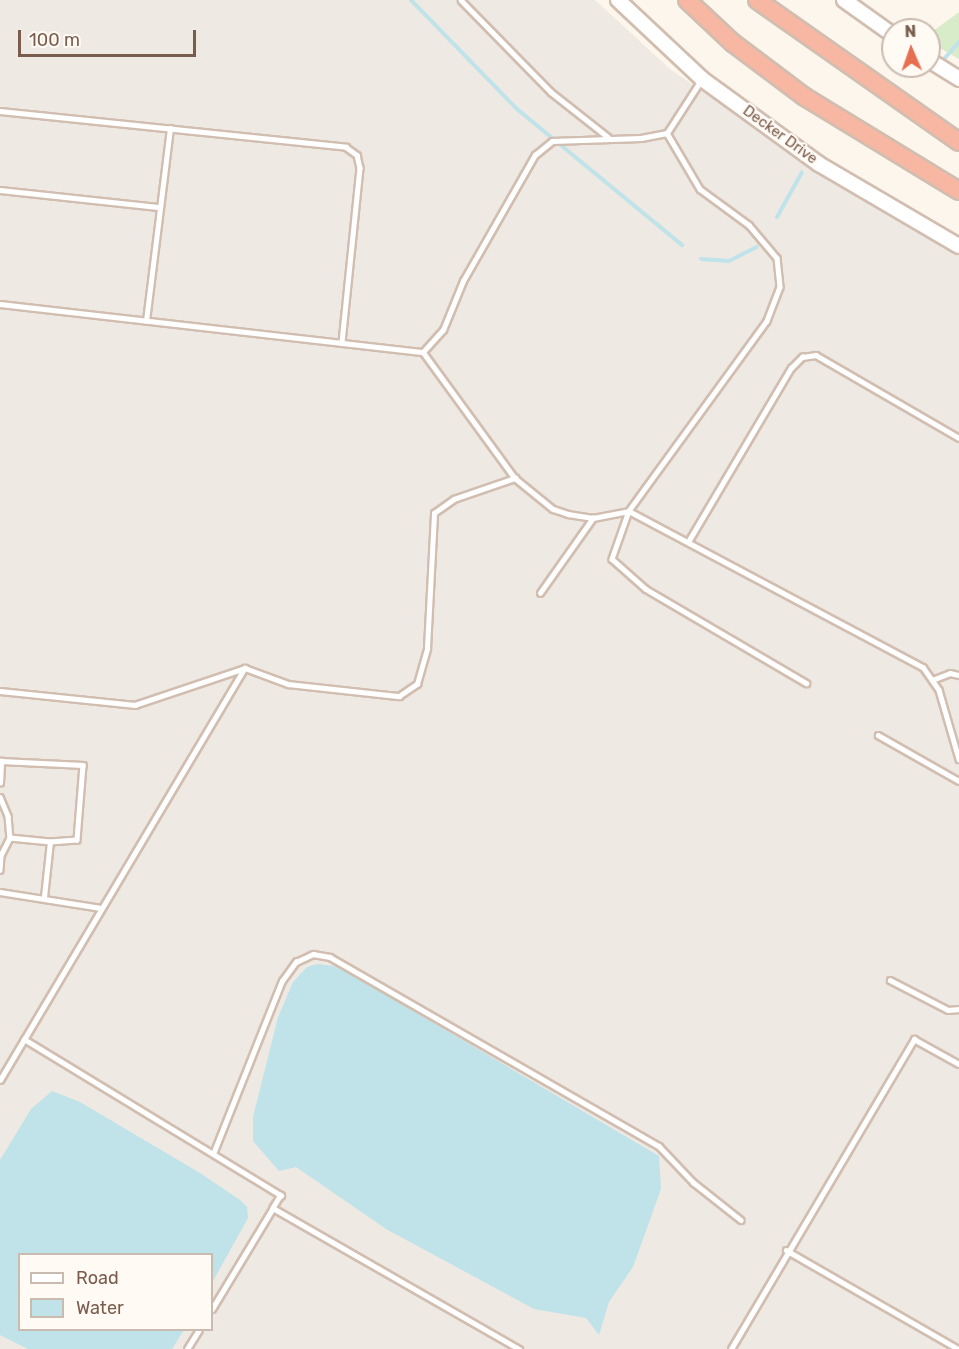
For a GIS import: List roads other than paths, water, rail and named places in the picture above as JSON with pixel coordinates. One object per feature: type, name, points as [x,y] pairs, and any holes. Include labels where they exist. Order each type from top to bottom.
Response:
[{"type":"highway","points":[[687,0],[734,42],[805,97],[959,192]]},
{"type":"highway","points":[[757,0],[959,142]]},
{"type":"main road","name":"Decker Drive","points":[[618,0],[702,79],[819,164],[959,246]]},
{"type":"main road","points":[[844,0],[881,26]]},
{"type":"main road","points":[[941,68],[959,79]]},
{"type":"lane","points":[[461,0],[551,92],[608,137]]},
{"type":"lane","points":[[423,352],[443,330],[463,281],[535,155],[552,141],[608,137],[641,138],[667,133],[702,79]]},
{"type":"lane","points":[[0,111],[346,147],[357,155],[360,168],[342,343]]},
{"type":"lane","points":[[146,321],[170,128]]},
{"type":"lane","points":[[667,133],[700,189],[749,225],[777,258],[780,288],[766,321],[629,511],[612,559],[646,589],[806,683]]},
{"type":"lane","points":[[0,190],[160,207]]},
{"type":"lane","points":[[0,304],[423,352],[515,478],[553,509],[593,518],[629,511],[923,667],[939,690],[959,759]]},
{"type":"lane","points":[[688,542],[791,368],[802,357],[816,355],[959,438]]},
{"type":"lane","points":[[0,691],[135,705],[245,668],[288,684],[399,696],[417,684],[427,648],[434,513],[454,499],[515,478]]},
{"type":"lane","points":[[540,593],[593,518]]},
{"type":"lane","points":[[0,1080],[245,668]]},
{"type":"lane","points":[[932,680],[950,673],[959,675]]},
{"type":"lane","points":[[878,735],[959,782]]},
{"type":"lane","points":[[0,783],[1,761],[83,765],[77,840],[50,842],[10,838]]},
{"type":"lane","points":[[0,797],[8,816],[10,838],[1,856],[0,870]]},
{"type":"lane","points":[[44,897],[50,842]]},
{"type":"lane","points":[[0,892],[44,897],[101,908]]},
{"type":"lane","points":[[213,1154],[282,981],[296,962],[313,954],[330,957],[659,1146],[693,1182],[741,1220]]},
{"type":"lane","points":[[890,980],[948,1010],[959,1009]]},
{"type":"lane","points":[[24,1039],[281,1195],[213,1307]]},
{"type":"lane","points":[[731,1349],[786,1250],[914,1039],[959,1064]]},
{"type":"lane","points":[[273,1208],[519,1349]]},
{"type":"lane","points":[[786,1250],[958,1349]]},
{"type":"lane","points":[[187,1349],[198,1331]]},
{"type":"water","points":[[317,964],[334,966],[364,982],[659,1156],[661,1189],[633,1267],[609,1302],[599,1335],[586,1318],[534,1309],[386,1229],[296,1167],[279,1171],[253,1141],[253,1117],[278,1017],[293,982],[307,967]]},
{"type":"water","points":[[52,1091],[80,1102],[200,1173],[247,1207],[248,1218],[213,1281],[213,1253],[18,1253],[18,1331],[183,1331],[172,1349],[28,1349],[0,1335],[0,1160],[31,1109]]},
{"type":"waterway","points":[[411,0],[517,109],[682,245]]},
{"type":"waterway","points":[[945,58],[959,42]]},
{"type":"waterway","points":[[777,217],[802,172]]},
{"type":"waterway","points":[[701,259],[729,261],[757,247]]}]
